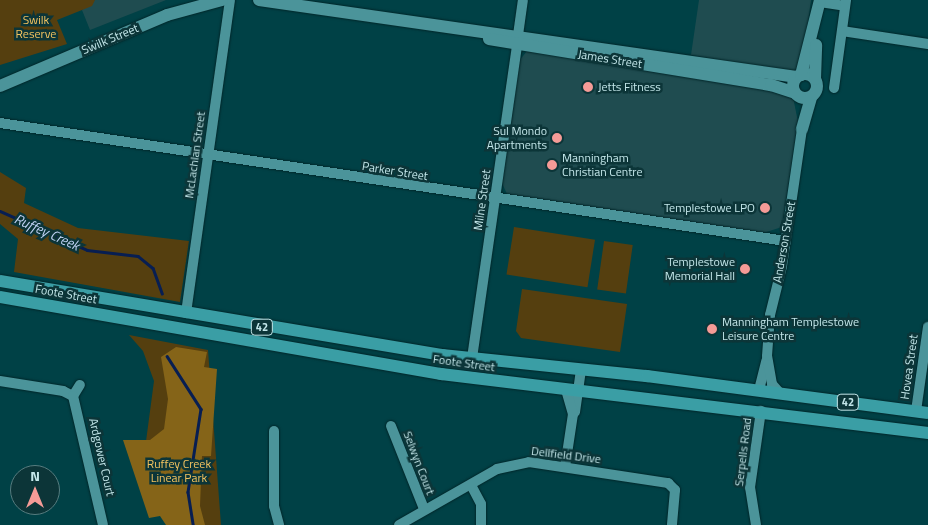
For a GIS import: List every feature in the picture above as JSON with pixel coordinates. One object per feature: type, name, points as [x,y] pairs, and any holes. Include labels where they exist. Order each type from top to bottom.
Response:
[{"type":"main road","name":"Swilk Street","points":[[0,86],[167,15],[222,0]]},
{"type":"main road","name":"James Street","points":[[259,0],[732,74],[799,76],[816,79]]},
{"type":"main road","points":[[816,30],[799,76],[801,96],[818,87],[816,79],[816,30],[820,1]]},
{"type":"main road","name":"James Street","points":[[732,74],[801,96]]},
{"type":"main road","name":"Anderson Street","points":[[801,96],[802,129]]},
{"type":"main road","name":"Foote Street","points":[[0,281],[186,313],[472,358],[759,390],[922,412]]},
{"type":"main road","name":"Foote Street","points":[[0,297],[182,330],[470,378],[761,410],[928,434]]},
{"type":"main road","points":[[182,330],[186,313]]},
{"type":"main road","points":[[470,378],[472,358]]},
{"type":"main road","points":[[706,404],[708,384]]},
{"type":"main road","points":[[759,390],[761,410]]},
{"type":"main road","points":[[911,431],[922,412]]},
{"type":"street","name":"McLachlan Street","points":[[186,313],[230,0]]},
{"type":"street","name":"Milne Street","points":[[472,358],[523,0]]},
{"type":"street","points":[[820,1],[846,3],[834,88]]},
{"type":"street","points":[[842,32],[928,44]]},
{"type":"street","name":"Parker Street","points":[[0,123],[495,199],[786,241]]},
{"type":"street","name":"Anderson Street","points":[[759,390],[767,356],[770,315],[786,241],[802,129]]},
{"type":"street","name":"Hovea Street","points":[[922,412],[928,327]]},
{"type":"street","name":"Anderson Street","points":[[767,356],[772,384],[780,393]]},
{"type":"street","points":[[565,467],[573,414],[580,391],[581,370]]},
{"type":"street","points":[[0,381],[63,390],[73,396],[80,385]]},
{"type":"street","points":[[566,389],[573,414]]},
{"type":"street","name":"Ardgower Court","points":[[73,396],[104,525]]},
{"type":"street","name":"Serpells Road","points":[[756,525],[750,487],[761,410]]},
{"type":"street","name":"Selwyn Court","points":[[391,426],[424,509]]},
{"type":"street","points":[[274,431],[274,506],[279,525]]},
{"type":"street","name":"Dellfield Drive","points":[[399,525],[424,509],[512,463],[565,467],[663,481],[673,485],[676,495],[672,525]]},
{"type":"street","points":[[471,485],[481,504],[480,525]]},
{"type":"shaded area","points":[[95,0],[166,0],[90,30],[82,10]]},
{"type":"shaded area","points":[[699,0],[811,0],[803,60],[795,73],[691,55]]},
{"type":"shaded area","points":[[527,51],[772,87],[793,97],[798,122],[782,227],[763,233],[507,194],[502,183],[519,61]]},
{"type":"green space","name":"Swilk Reserve","points":[[0,0],[95,0],[92,6],[57,20],[67,44],[0,65]]},
{"type":"green space","points":[[0,172],[26,188],[24,203],[78,228],[189,241],[180,302],[14,272],[18,239],[0,224]]},
{"type":"green space","points":[[514,227],[595,240],[587,287],[506,274]]},
{"type":"green space","points":[[604,241],[633,245],[626,294],[597,290]]},
{"type":"green space","points":[[522,289],[627,304],[620,352],[521,338],[516,331]]},
{"type":"green space","name":"Ruffey Creek Linear Park","points":[[129,335],[208,350],[221,525],[168,525],[141,479],[154,381],[143,351]]},
{"type":"green space","name":"Ruffey Creek Linear Park","points":[[176,347],[207,352],[204,367],[217,369],[211,456],[202,456],[200,506],[205,525],[166,525],[160,516],[149,518],[123,440],[150,440],[164,429],[168,399],[161,357]]},
{"type":"waterway","name":"Ruffey Creek","points":[[0,211],[87,250],[138,256],[153,268],[162,293]]},
{"type":"waterway","name":"Ruffey Creek","points":[[167,356],[201,409],[188,492],[193,525]]},
{"type":"place","name":"Jetts Fitness","points":[[588,87]]},
{"type":"place","name":"Sul Mondo Apartments","points":[[557,138]]},
{"type":"place","name":"Manningham Christian Centre","points":[[552,165]]},
{"type":"place","name":"Templestowe LPO","points":[[765,208]]},
{"type":"place","name":"Templestowe Memorial Hall","points":[[745,269]]},
{"type":"place","name":"Manningham Templestowe Leisure Centre","points":[[712,329]]}]
